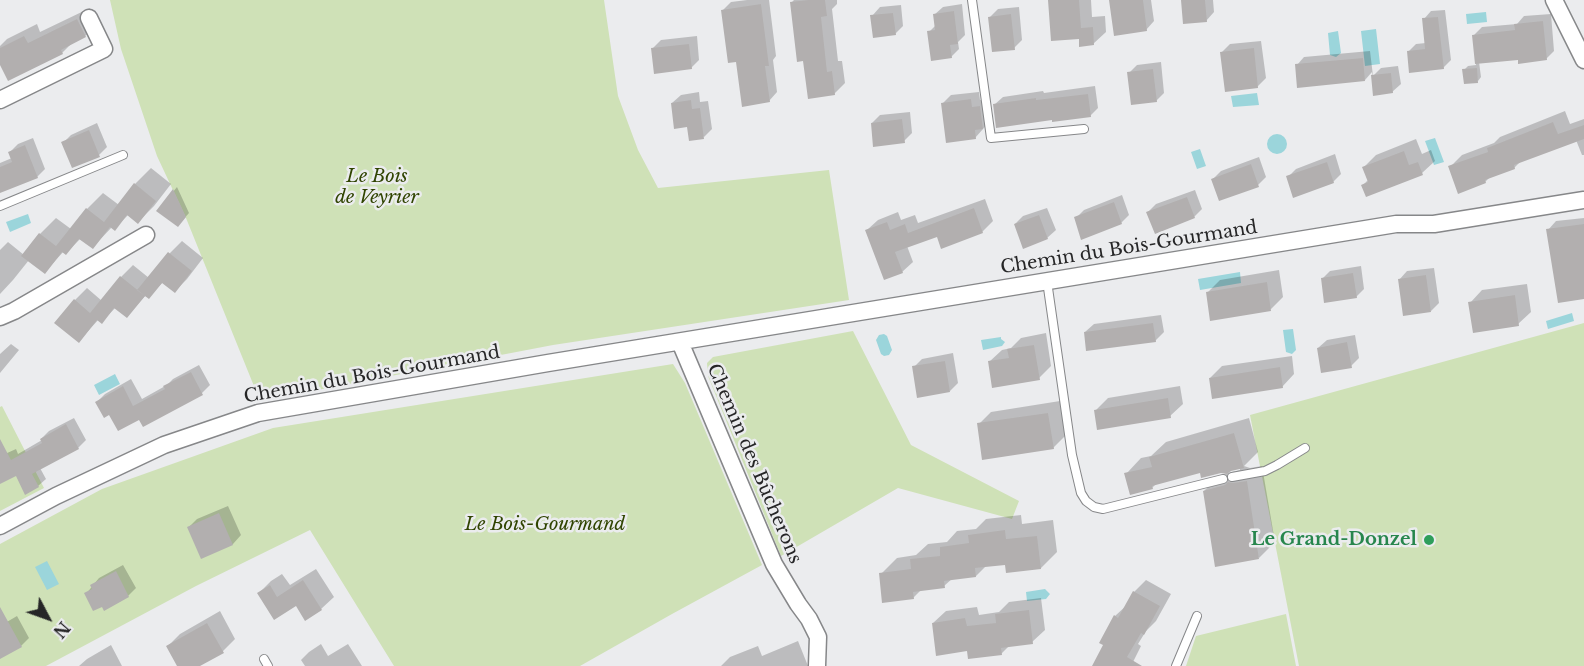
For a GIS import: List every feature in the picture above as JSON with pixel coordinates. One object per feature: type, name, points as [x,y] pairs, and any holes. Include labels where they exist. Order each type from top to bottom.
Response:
[{"type":"street","points":[[1554,0],[1584,60]]},
{"type":"street","points":[[0,100],[104,49],[89,18]]},
{"type":"street","name":"Chemin du Bois-Gourmand","points":[[0,526],[164,444],[258,413],[548,363],[1396,224],[1434,224],[1584,200]]},
{"type":"street","points":[[0,317],[146,235]]},
{"type":"street","name":"Chemin des Bûcherons","points":[[680,342],[774,564],[818,637],[818,666]]},
{"type":"lane","points":[[972,0],[991,138],[1084,129]]},
{"type":"lane","points":[[0,206],[123,155]]},
{"type":"lane","points":[[1047,281],[1072,455],[1081,493],[1094,507],[1103,510],[1227,478],[1265,471],[1305,448]]},
{"type":"lane","points":[[1176,666],[1197,616]]},
{"type":"green space","name":"Le Bois de Veyrier","points":[[110,0],[604,0],[618,96],[638,150],[658,188],[829,170],[849,300],[553,345],[260,401],[186,218],[157,156],[121,49]]},
{"type":"green space","name":"Le Grand-Donzel","points":[[1584,323],[1584,666],[1299,666],[1250,415]]},
{"type":"green space","points":[[853,331],[911,445],[1019,501],[1012,519],[898,488],[781,556],[708,376],[707,363],[713,357]]},
{"type":"green space","name":"Le Bois-Gourmand","points":[[673,364],[685,383],[762,565],[580,666],[394,666],[310,530],[196,586],[46,666],[0,666],[0,544],[102,489],[273,428]]},
{"type":"green space","points":[[2,406],[44,488],[0,511],[0,407]]},
{"type":"green space","points":[[1286,614],[1296,666],[1186,666],[1196,636]]},
{"type":"water","points":[[1486,12],[1487,22],[1467,24],[1466,14]]},
{"type":"water","points":[[1376,29],[1380,64],[1365,66],[1361,31]]},
{"type":"water","points":[[1338,31],[1341,53],[1336,57],[1330,55],[1328,33]]},
{"type":"water","points":[[1257,93],[1259,105],[1233,107],[1231,96]]},
{"type":"water","points":[[1277,134],[1284,137],[1287,144],[1284,151],[1277,154],[1270,151],[1267,144],[1270,137]]},
{"type":"water","points":[[1435,138],[1444,162],[1434,165],[1425,141]]},
{"type":"water","points":[[1200,149],[1206,166],[1197,169],[1191,152]]},
{"type":"water","points":[[28,214],[31,223],[10,232],[6,222]]},
{"type":"water","points":[[1240,272],[1241,283],[1200,290],[1198,279]]},
{"type":"water","points":[[1572,313],[1574,321],[1548,329],[1546,321]]},
{"type":"water","points":[[1293,329],[1296,350],[1292,354],[1286,352],[1283,330]]},
{"type":"water","points":[[884,334],[892,350],[889,355],[884,356],[876,340],[879,335]]},
{"type":"water","points":[[1001,337],[1005,342],[1002,346],[983,350],[981,340]]},
{"type":"water","points":[[115,374],[120,384],[99,395],[94,385]]},
{"type":"water","points":[[47,561],[59,584],[47,590],[35,567]]},
{"type":"water","points":[[1045,589],[1050,594],[1046,599],[1027,601],[1026,592]]},
{"type":"building","points":[[825,0],[827,16],[821,17],[827,72],[832,71],[835,95],[808,99],[803,61],[797,62],[790,2]]},
{"type":"building","points":[[1048,0],[1079,0],[1081,28],[1093,27],[1094,45],[1079,47],[1079,39],[1051,41]]},
{"type":"building","points":[[1109,0],[1143,0],[1147,31],[1114,36]]},
{"type":"building","points":[[1181,0],[1205,0],[1207,22],[1183,24]]},
{"type":"building","points":[[761,4],[769,66],[765,66],[770,102],[742,107],[736,62],[728,63],[721,10]]},
{"type":"building","points":[[954,11],[958,44],[950,45],[952,58],[931,61],[927,31],[935,30],[933,14]]},
{"type":"building","points":[[893,13],[896,35],[873,38],[870,15]]},
{"type":"building","points":[[1011,14],[1015,50],[992,52],[988,17]]},
{"type":"building","points":[[1438,17],[1444,69],[1409,73],[1407,51],[1425,49],[1422,18]]},
{"type":"building","points":[[77,19],[86,37],[61,50],[63,54],[8,81],[0,65],[0,48],[24,36],[28,43]]},
{"type":"building","points":[[1543,21],[1547,60],[1518,64],[1518,60],[1475,64],[1472,35],[1515,30],[1514,24]]},
{"type":"building","points":[[689,44],[692,69],[654,74],[651,48]]},
{"type":"building","points":[[1254,48],[1258,88],[1225,92],[1220,52]]},
{"type":"building","points":[[1363,58],[1365,81],[1297,88],[1295,64]]},
{"type":"building","points":[[1477,68],[1478,83],[1464,84],[1462,69]]},
{"type":"building","points":[[1153,69],[1157,102],[1131,105],[1127,72]]},
{"type":"building","points":[[1391,73],[1393,93],[1373,96],[1371,75]]},
{"type":"building","points":[[1088,94],[1091,117],[996,128],[993,104]]},
{"type":"building","points":[[971,99],[972,107],[980,106],[983,129],[975,130],[976,139],[946,143],[941,103]]},
{"type":"building","points":[[691,100],[692,109],[700,108],[704,139],[689,141],[687,127],[674,129],[671,103]]},
{"type":"building","points":[[902,119],[905,143],[873,147],[871,123]]},
{"type":"building","points":[[1553,122],[1558,134],[1584,125],[1584,139],[1514,165],[1515,169],[1485,180],[1486,183],[1458,194],[1448,166],[1488,152],[1487,148]]},
{"type":"building","points":[[89,130],[100,157],[72,168],[61,142]]},
{"type":"building","points":[[25,145],[38,178],[0,193],[0,167],[12,162],[8,152]]},
{"type":"building","points":[[1404,151],[1409,165],[1418,162],[1423,175],[1366,197],[1361,185],[1368,182],[1362,167]]},
{"type":"building","points":[[1327,162],[1334,183],[1293,198],[1286,176]]},
{"type":"building","points":[[1251,164],[1259,187],[1219,201],[1211,179]]},
{"type":"building","points":[[134,183],[156,201],[138,224],[127,215],[115,231],[110,227],[93,249],[79,239],[66,255],[62,252],[45,274],[21,256],[39,233],[56,246],[86,208],[104,222]]},
{"type":"building","points":[[173,189],[186,217],[178,227],[156,211]]},
{"type":"building","points":[[1187,197],[1195,218],[1155,234],[1146,212]]},
{"type":"building","points":[[1114,202],[1122,224],[1081,240],[1074,217]]},
{"type":"building","points":[[974,208],[983,233],[941,249],[937,237],[895,252],[903,273],[884,280],[865,230],[887,222],[890,230],[905,224],[908,233]]},
{"type":"building","points":[[1039,215],[1048,239],[1023,249],[1014,224]]},
{"type":"building","points":[[1584,224],[1584,299],[1558,303],[1546,229]]},
{"type":"building","points":[[168,252],[192,271],[175,293],[162,283],[149,299],[137,290]]},
{"type":"building","points":[[1353,273],[1357,298],[1324,303],[1321,278]]},
{"type":"building","points":[[1426,275],[1431,312],[1403,316],[1398,279]]},
{"type":"building","points":[[120,276],[145,296],[127,318],[114,308],[102,324],[97,320],[79,343],[54,323],[74,299],[90,313]]},
{"type":"building","points":[[1267,282],[1271,311],[1210,321],[1206,292]]},
{"type":"building","points":[[1515,295],[1519,326],[1473,333],[1468,302]]},
{"type":"building","points":[[1153,323],[1156,342],[1086,351],[1084,332]]},
{"type":"building","points":[[1347,342],[1352,368],[1321,373],[1317,348]]},
{"type":"building","points":[[1034,345],[1040,380],[992,388],[988,361],[1009,358],[1007,349]]},
{"type":"building","points":[[945,361],[950,392],[917,398],[912,366]]},
{"type":"building","points":[[1280,367],[1283,388],[1212,399],[1209,378]]},
{"type":"building","points":[[191,372],[203,395],[143,427],[139,420],[118,431],[109,415],[104,418],[95,402],[123,386],[133,406],[165,389],[163,386]]},
{"type":"building","points":[[1168,398],[1171,418],[1097,430],[1094,410]]},
{"type":"building","points":[[1048,413],[1054,449],[982,460],[977,423]]},
{"type":"building","points":[[66,424],[79,449],[32,474],[39,487],[25,495],[16,476],[0,484],[0,439],[11,460],[42,443],[40,439]]},
{"type":"building","points":[[1234,433],[1244,468],[1227,474],[1221,473],[1201,478],[1200,473],[1152,486],[1153,489],[1130,495],[1124,473],[1152,467],[1149,457]]},
{"type":"building","points":[[1247,481],[1259,559],[1215,567],[1203,491],[1225,485],[1228,482]]},
{"type":"building","points":[[219,513],[233,545],[201,559],[187,527]]},
{"type":"building","points":[[1005,530],[1006,539],[1037,536],[1041,569],[1006,573],[1005,565],[975,568],[976,577],[944,581],[945,588],[913,592],[914,599],[882,603],[879,573],[911,569],[910,559],[940,556],[940,547],[969,543],[968,535]]},
{"type":"building","points":[[116,571],[129,597],[104,611],[102,607],[93,611],[84,593],[92,589],[90,585]]},
{"type":"building","points":[[303,580],[322,610],[305,621],[296,606],[274,620],[257,593],[270,585],[277,597]]},
{"type":"building","points":[[1133,591],[1160,606],[1144,635],[1141,633],[1127,657],[1142,666],[1092,666],[1103,645],[1099,643],[1114,615],[1118,618]]},
{"type":"building","points":[[0,607],[22,647],[0,659]]},
{"type":"building","points":[[1029,610],[1033,644],[1001,648],[1002,655],[968,659],[967,651],[936,656],[932,623],[965,618],[967,626],[996,623],[995,614]]},
{"type":"building","points":[[207,623],[224,653],[200,666],[177,666],[166,646]]},
{"type":"place","name":"Le Grand-Donzel","points":[[1429,540]]}]
